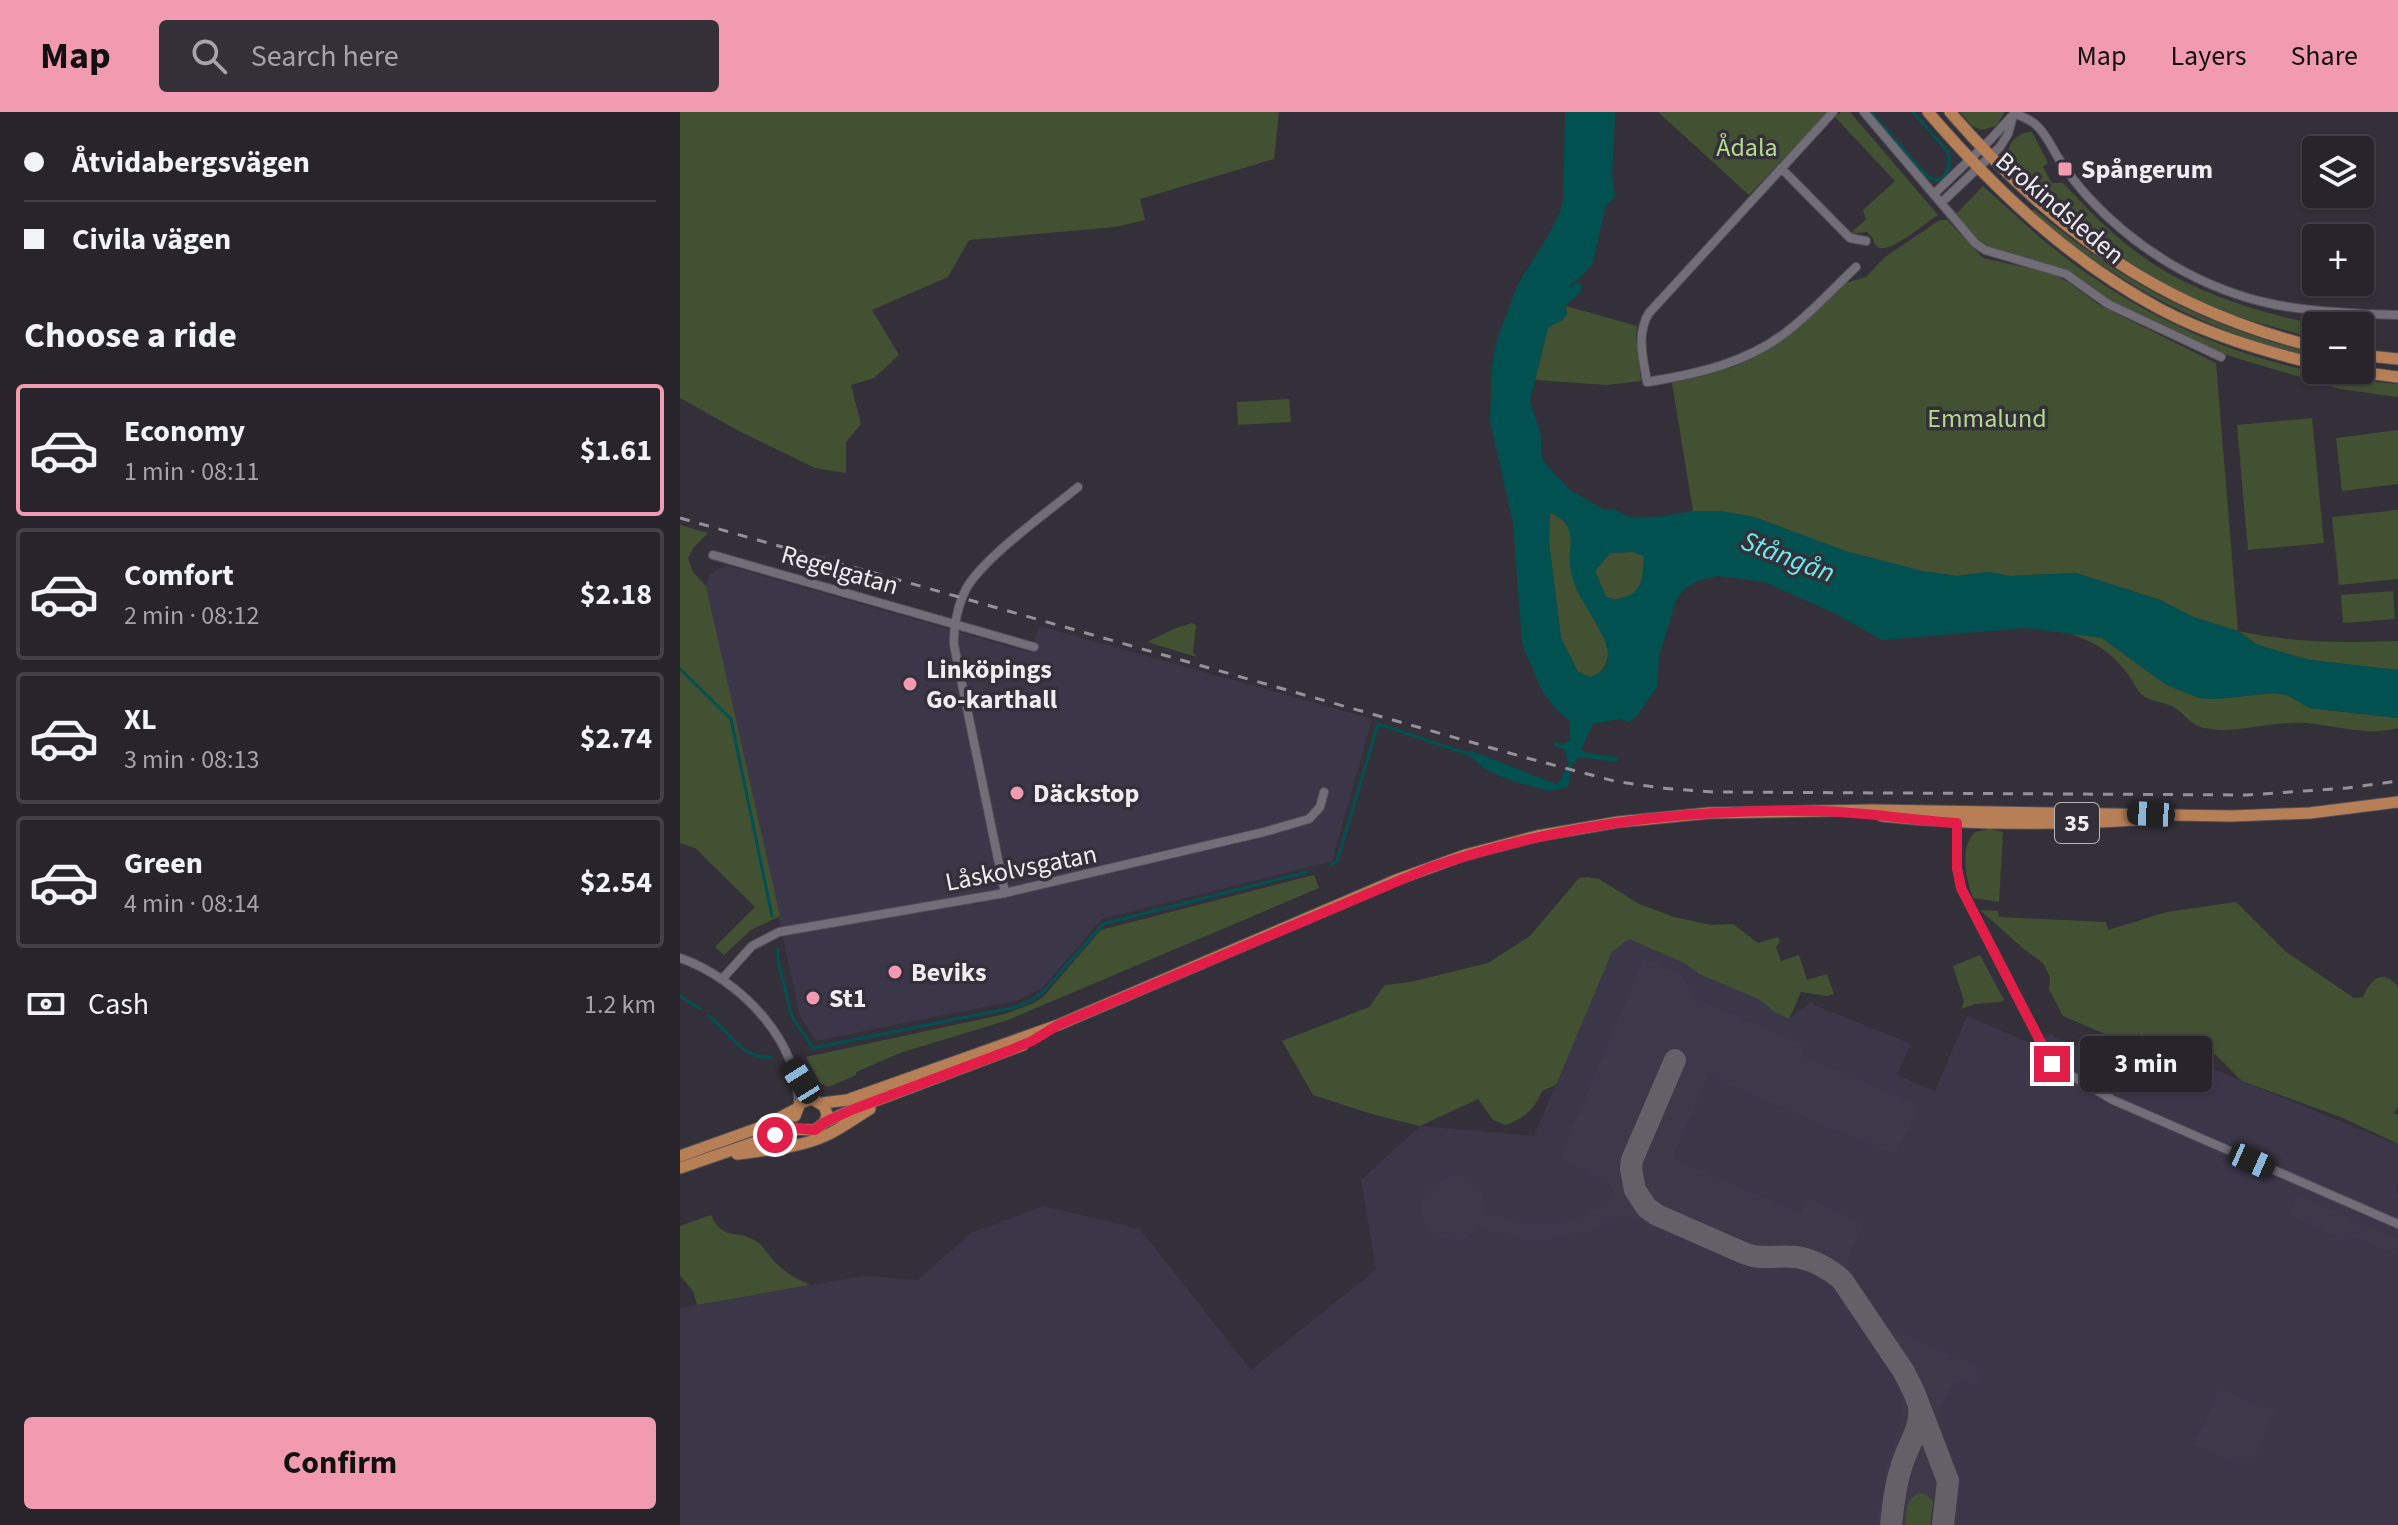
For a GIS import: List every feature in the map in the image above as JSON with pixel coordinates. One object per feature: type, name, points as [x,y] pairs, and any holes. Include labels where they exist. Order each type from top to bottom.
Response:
[{"type":"main road","name":"Brokindsleden","points":[[1928,112],[1973,164],[2030,218],[2074,255],[2114,282],[2162,310],[2217,334],[2302,361]]},
{"type":"main road","name":"Brokindsleden","points":[[1950,112],[2043,208],[2125,269],[2211,313],[2263,334],[2302,344]]},
{"type":"main road","points":[[2374,356],[2398,359]]},
{"type":"main road","points":[[2374,374],[2398,377]]},
{"type":"main road","name":"35","points":[[680,1156],[764,1126],[808,1099],[820,1102],[847,1100],[1058,1025],[1396,880],[1501,845],[1589,827],[1662,817],[1737,812],[1820,811],[1957,817],[2196,816],[2299,813],[2398,802]]},
{"type":"main road","name":"35","points":[[680,1168],[788,1129],[815,1130],[854,1109],[1032,1041],[1058,1025]]},
{"type":"main road","name":"35","points":[[713,1157],[817,1140],[898,1094]]},
{"type":"main road","points":[[820,1102],[827,1114],[825,1122]]},
{"type":"main road","points":[[797,1107],[796,1121],[803,1129]]},
{"type":"street","points":[[1833,112],[1642,323],[1640,337],[1647,382],[1708,371],[1761,349],[1788,331],[1856,267]]},
{"type":"street","points":[[1864,112],[1975,243],[1985,250],[2066,274],[2108,304],[2221,357]]},
{"type":"street","points":[[1934,194],[2008,134],[2014,112]]},
{"type":"street","points":[[1986,152],[2014,112]]},
{"type":"street","points":[[2014,112],[2036,125],[2065,169],[2105,214],[2137,242],[2183,271],[2221,289],[2274,304],[2324,311],[2398,315]]},
{"type":"street","points":[[1968,133],[1984,135],[2000,128]]},
{"type":"street","points":[[1941,203],[1973,164]]},
{"type":"street","points":[[1781,168],[1850,238],[1866,241]]},
{"type":"street","points":[[1005,893],[954,645],[956,624],[967,588],[981,569],[1078,487]]},
{"type":"street","name":"Regelgatan","points":[[713,555],[1034,647]]},
{"type":"street","name":"Låskolvsgatan","points":[[723,978],[752,946],[779,932],[1005,893],[1167,857],[1300,822],[1316,813],[1324,792]]},
{"type":"street","points":[[1957,817],[1957,868],[1961,888],[2052,1064],[2122,1104],[2398,1224]]},
{"type":"street","points":[[680,958],[723,978],[753,1005],[769,1024],[801,1081],[820,1102]]},
{"type":"street","points":[[789,1063],[798,1091],[797,1107]]},
{"type":"shaded area","points":[[726,565],[1031,653],[1039,626],[1372,719],[1332,861],[1102,919],[1041,989],[1018,1000],[816,1041],[800,1016],[706,586],[710,574]]},
{"type":"shaded area","points":[[1629,939],[1760,1000],[1789,1019],[1810,1003],[1911,1044],[1897,1075],[1935,1091],[1967,1016],[2030,1043],[2051,1035],[2101,1056],[2102,1068],[2121,1065],[2123,1076],[2142,1084],[2159,1047],[2398,1145],[2398,1184],[2395,1193],[2398,1195],[2398,1525],[680,1525],[680,1308],[863,1276],[918,1280],[971,1233],[1043,1206],[1140,1229],[1251,1370],[1376,1270],[1361,1180],[1420,1126],[1534,1136],[1612,952]]},
{"type":"shaded area","points":[[1644,959],[1682,975],[1695,998],[1804,1045],[1801,1055],[1918,1105],[1896,1155],[1708,1076],[1672,1158],[1800,1213],[1807,1198],[1864,1224],[1848,1259],[1848,1266],[1892,1336],[1896,1331],[1985,1370],[1978,1384],[1963,1380],[1953,1384],[1940,1409],[1940,1422],[1961,1481],[1956,1525],[1930,1525],[1933,1509],[1910,1499],[1905,1525],[1876,1525],[1886,1468],[1900,1424],[1902,1399],[1892,1372],[1843,1297],[1829,1283],[1796,1269],[1756,1270],[1628,1216],[1615,1217],[1592,1230],[1552,1238],[1520,1238],[1479,1227],[1467,1237],[1456,1240],[1436,1235],[1428,1228],[1423,1218],[1423,1198],[1429,1189],[1446,1178],[1466,1179],[1475,1185],[1481,1193],[1485,1213],[1522,1224],[1557,1224],[1604,1206],[1612,1199],[1614,1190],[1605,1178],[1559,1159]]},
{"type":"shaded area","points":[[2297,1195],[2398,1239],[2398,1255],[2351,1236],[2344,1240],[2288,1215]]},
{"type":"shaded area","points":[[2219,1388],[2275,1413],[2258,1452],[2241,1466],[2194,1445]]},
{"type":"green space","points":[[680,112],[1279,112],[1274,159],[1140,199],[1145,220],[1115,227],[969,240],[948,277],[872,310],[899,355],[874,378],[851,385],[861,424],[846,442],[846,473],[815,468],[680,398]]},
{"type":"green space","name":"Ådala","points":[[1658,112],[1828,112],[1749,195]]},
{"type":"green space","points":[[1841,112],[1850,112],[1938,215],[1890,247],[1878,247],[1867,232],[1850,234],[1866,219],[1863,210],[1895,181],[1835,117]]},
{"type":"green space","points":[[1960,112],[2005,112],[1996,126],[1982,130],[1972,126]]},
{"type":"green space","points":[[2032,132],[2048,163],[2043,167],[2052,183],[2063,183],[2103,224],[2149,261],[2213,294],[2302,321],[2302,335],[2234,316],[2175,290],[2114,255],[2064,217],[2009,168],[2011,143]]},
{"type":"green space","points":[[1983,186],[2071,262],[2146,310],[2226,346],[2302,369],[2302,378],[2223,354],[2111,301],[2064,269],[1997,252],[1978,239],[1956,214]]},
{"type":"green space","points":[[2034,209],[2100,259],[2166,299],[2237,330],[2302,350],[2302,355],[2236,334],[2165,303],[2099,263],[2032,212]]},
{"type":"green space","name":"Emmalund","points":[[1940,220],[1947,220],[1983,258],[2047,272],[2068,282],[2101,306],[2216,363],[2238,631],[2193,617],[2160,600],[2076,573],[2010,576],[1988,572],[1957,576],[1922,571],[1848,552],[1754,517],[1720,511],[1693,511],[1672,383],[1733,367],[1764,352],[1795,331],[1845,283],[1866,277],[1885,257]]},
{"type":"green space","points":[[1566,306],[1637,326],[1641,381],[1607,385],[1535,380],[1548,327],[1562,320],[1567,314]]},
{"type":"green space","points":[[2374,381],[2398,384],[2398,397],[2323,384],[2374,384]]},
{"type":"green space","points":[[1289,399],[1291,422],[1238,425],[1237,402]]},
{"type":"green space","points":[[2312,418],[2324,543],[2248,550],[2237,425]]},
{"type":"green space","points":[[2398,430],[2398,484],[2342,491],[2336,438]]},
{"type":"green space","points":[[2398,510],[2398,579],[2339,585],[2332,517]]},
{"type":"green space","points":[[1550,512],[1564,521],[1569,530],[1574,571],[1591,615],[1607,643],[1606,663],[1599,673],[1591,677],[1578,672],[1561,638],[1549,542]]},
{"type":"green space","points":[[680,525],[708,533],[688,558],[693,572],[706,586],[780,916],[751,930],[724,955],[715,947],[755,907],[695,848],[680,843]]},
{"type":"green space","points":[[1633,552],[1645,556],[1643,575],[1637,590],[1626,597],[1606,597],[1595,571],[1610,553]]},
{"type":"green space","points":[[2393,591],[2395,619],[2343,623],[2341,595]]},
{"type":"green space","points":[[1192,623],[1196,625],[1193,652],[1197,657],[1147,642],[1176,628]]},
{"type":"green space","points":[[2238,631],[2318,641],[2398,641],[2398,670],[2310,660],[2256,644]]},
{"type":"green space","points":[[2069,633],[2102,638],[2165,684],[2199,698],[2273,693],[2287,695],[2310,708],[2398,718],[2398,728],[2371,731],[2304,723],[2225,730],[2200,727],[2171,706],[2145,697],[2108,653]]},
{"type":"green space","points":[[1990,829],[2003,832],[1999,902],[1973,898],[1966,873],[1965,854],[1970,838],[1975,832]]},
{"type":"green space","points":[[1314,875],[1319,888],[1008,1020],[900,1053],[828,1087],[820,1083],[806,1057],[1005,1014],[1043,997],[1101,930]]},
{"type":"green space","points":[[1579,878],[1599,879],[1639,904],[1674,917],[1711,925],[1733,924],[1758,943],[1778,937],[1780,942],[1776,947],[1781,961],[1799,955],[1807,980],[1827,974],[1834,994],[1827,996],[1801,992],[1789,1019],[1760,1000],[1629,939],[1612,952],[1556,1085],[1542,1091],[1532,1108],[1513,1122],[1506,1125],[1493,1120],[1478,1099],[1420,1126],[1313,1095],[1282,1041],[1369,1007],[1385,985],[1488,963],[1530,936]]},
{"type":"green space","points":[[2236,902],[2285,951],[2354,998],[2363,997],[2377,978],[2386,978],[2398,986],[2398,1107],[2394,1113],[2398,1115],[2398,1144],[2343,1118],[2242,1081],[2211,1050],[2196,1041],[2193,1060],[2138,1033],[2133,1046],[2063,1016],[2049,989],[2050,977],[2043,963],[1980,910],[1998,911],[1999,917],[2106,922],[2108,930],[2167,912]]},
{"type":"green space","points":[[1980,955],[2004,1000],[1961,1009],[1964,1001],[1953,966]]},
{"type":"green space","points":[[711,1215],[721,1229],[757,1242],[782,1268],[810,1285],[697,1305],[693,1291],[680,1275],[680,1226]]},
{"type":"green space","points":[[1920,1493],[1933,1502],[1930,1525],[1905,1525],[1909,1502]]},
{"type":"water","name":"Stångån","points":[[1565,112],[1615,112],[1612,175],[1615,196],[1605,208],[1593,263],[1569,286],[1571,288],[1575,283],[1581,283],[1581,292],[1566,305],[1567,314],[1562,320],[1548,328],[1530,401],[1541,436],[1541,454],[1545,463],[1570,490],[1603,509],[1616,510],[1631,518],[1693,511],[1720,511],[1754,517],[1848,552],[1922,571],[1957,576],[1988,572],[2010,576],[2076,573],[2160,600],[2193,617],[2238,631],[2256,644],[2281,652],[2310,660],[2398,670],[2398,718],[2310,708],[2287,695],[2273,693],[2199,698],[2165,684],[2102,638],[2026,628],[1882,640],[1834,613],[1764,582],[1717,576],[1684,589],[1676,601],[1659,656],[1657,687],[1636,717],[1629,722],[1620,719],[1593,724],[1581,750],[1618,757],[1617,762],[1578,757],[1572,764],[1568,787],[1549,791],[1516,782],[1481,766],[1469,750],[1556,784],[1569,764],[1564,749],[1554,746],[1554,742],[1564,744],[1570,741],[1570,721],[1543,693],[1522,644],[1513,523],[1490,421],[1492,365],[1497,339],[1518,284],[1548,236],[1563,200]],"holes":[[[1550,513],[1566,523],[1571,538],[1573,580],[1607,648],[1608,660],[1603,670],[1591,677],[1578,672],[1561,638],[1549,542]],[[1633,552],[1644,556],[1640,585],[1626,597],[1606,597],[1595,571],[1610,553]]]},
{"type":"waterway","points":[[1871,112],[1926,175],[1934,180],[1941,179],[1949,167],[1948,152],[1913,112]]},
{"type":"waterway","points":[[680,669],[731,719],[772,916]]},
{"type":"waterway","points":[[1331,865],[1337,861],[1378,724],[1471,755]]},
{"type":"waterway","points":[[778,949],[792,1017],[813,1048],[1016,1007],[1042,993],[1103,924],[1307,872]]},
{"type":"waterway","points":[[680,996],[700,1009]]},
{"type":"waterway","points":[[709,1016],[744,1049],[761,1057],[771,1057]]},
{"type":"taxiway","points":[[1675,1060],[1632,1160],[1635,1190],[1647,1208],[1657,1215],[1746,1254],[1802,1258],[1820,1265],[1842,1280],[1904,1372],[1914,1392],[1948,1481],[1943,1525]]},
{"type":"taxiway","points":[[1891,1525],[1897,1482],[1916,1430],[1919,1407]]},
{"type":"railway","points":[[680,518],[1614,781],[1714,792],[2247,795],[2398,781]]},
{"type":"place","name":"Spångerum","points":[[2065,169]]},
{"type":"place","name":"Linköpings Go-karthall","points":[[910,684]]},
{"type":"place","name":"Däckstop","points":[[1017,793]]},
{"type":"place","name":"Beviks","points":[[895,972]]},
{"type":"place","name":"St1","points":[[813,998]]},
{"type":"route","points":[[775,1135],[793,1128],[815,1130],[854,1109],[1008,1051],[1058,1025],[1351,899],[1465,855],[1537,836],[1618,822],[1709,813],[1820,811],[1957,823],[1957,868],[1961,888],[2052,1064]]}]
